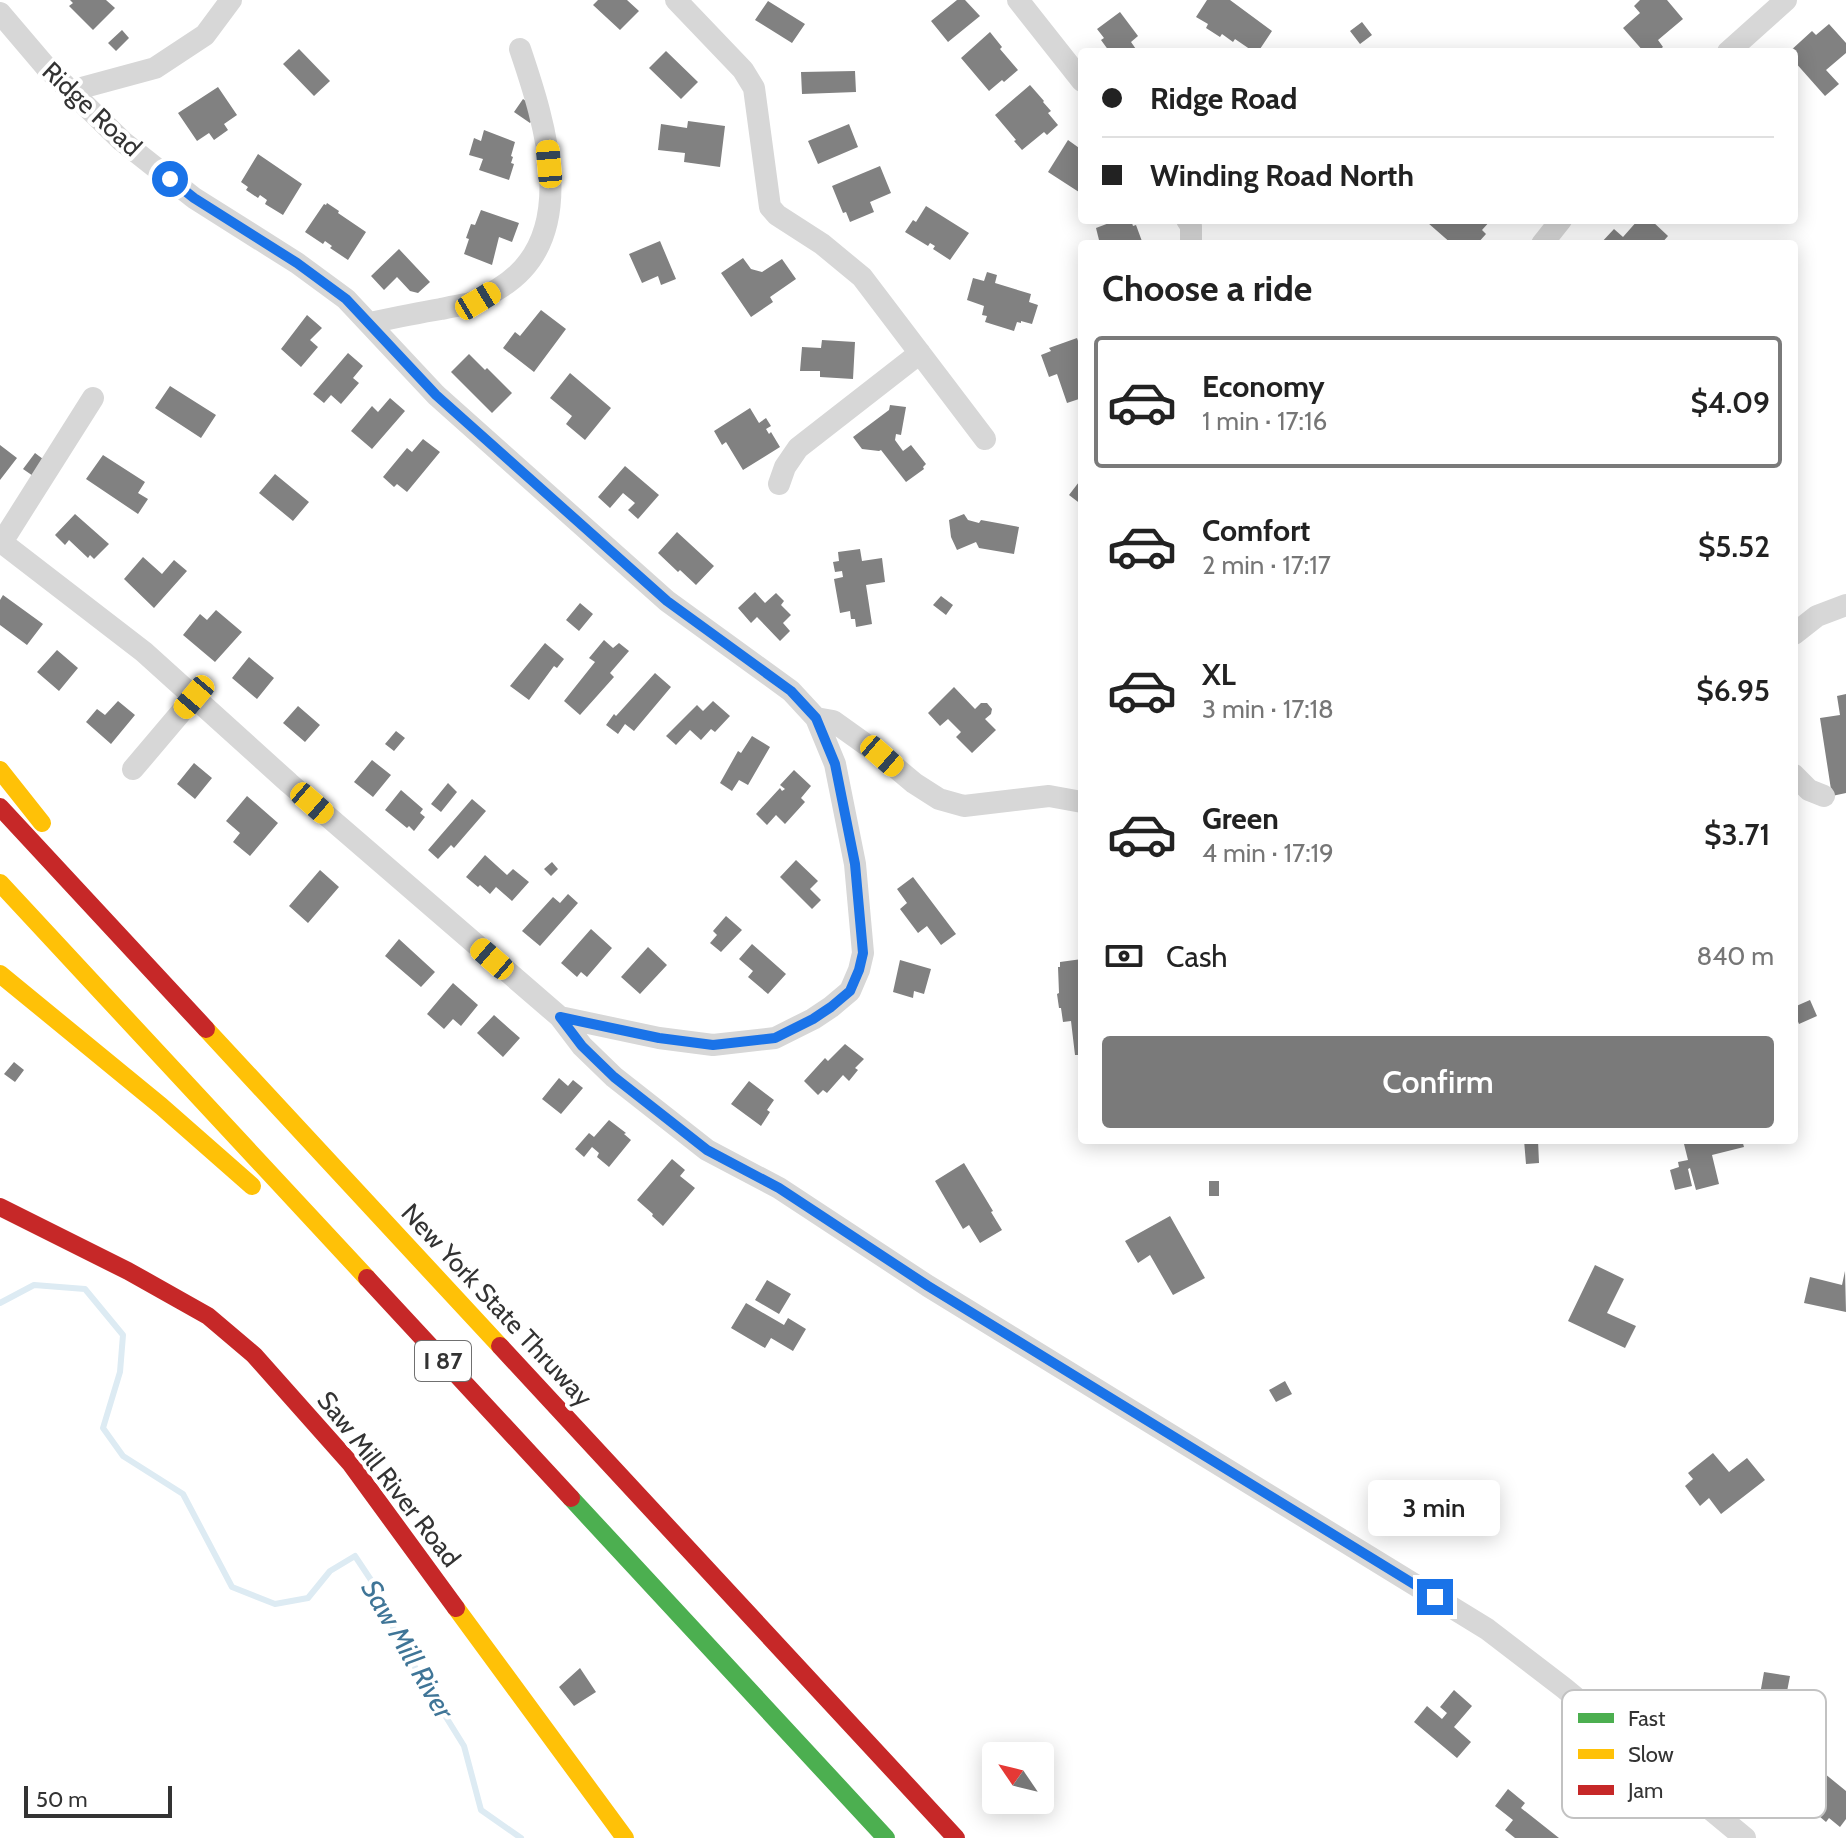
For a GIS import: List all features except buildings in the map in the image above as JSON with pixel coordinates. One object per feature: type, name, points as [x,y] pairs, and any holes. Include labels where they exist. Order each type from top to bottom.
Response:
[{"type":"main road","points":[[0,770],[154,973]]},
{"type":"main road","name":"New York State Thruway","points":[[0,807],[956,1838]]},
{"type":"main road","name":"I 87","points":[[0,883],[886,1838]]},
{"type":"main road","points":[[0,974],[161,1106],[269,1202]]},
{"type":"main road","name":"Saw Mill River Road","points":[[0,1207],[128,1271],[208,1316],[254,1355],[350,1463],[625,1838]]},
{"type":"main road","points":[[292,1223],[431,1348]]},
{"type":"street","points":[[70,91],[155,68],[205,35],[231,0]]},
{"type":"street","points":[[676,0],[743,70],[754,88],[770,207],[862,277],[985,439]]},
{"type":"street","points":[[1018,0],[1078,76]]},
{"type":"street","points":[[1732,48],[1786,0]]},
{"type":"street","name":"Ridge Road","points":[[0,13],[46,67],[122,141],[194,198],[297,263],[346,299],[436,395],[667,601],[791,691],[816,718]]},
{"type":"street","points":[[370,323],[478,301],[512,281],[529,262],[545,234],[551,186],[547,142],[539,105],[520,49]]},
{"type":"street","points":[[1545,240],[1558,224]]},
{"type":"street","points":[[779,484],[785,467],[798,448],[920,353]]},
{"type":"street","points":[[93,398],[1,541],[144,652],[289,783],[560,1017],[582,1046],[614,1077],[707,1150],[779,1188],[928,1286],[1487,1629],[1566,1690]]},
{"type":"street","points":[[1798,631],[1817,616],[1846,605]]},
{"type":"street","points":[[133,769],[194,697]]},
{"type":"street","points":[[816,718],[833,721],[939,799],[964,806],[1049,796],[1078,801]]},
{"type":"street","points":[[560,1017],[659,1038],[713,1045],[775,1038],[813,1019],[850,991],[863,953],[855,864],[835,764],[816,718]]},
{"type":"street","points":[[1798,779],[1809,790],[1824,796]]},
{"type":"street","points":[[1721,1818],[1745,1838]]},
{"type":"waterway","name":"Saw Mill River","points":[[0,1303],[34,1285],[85,1289],[123,1335],[120,1372],[103,1428],[123,1456],[183,1494],[232,1587],[275,1604],[308,1598],[330,1571],[355,1556],[375,1586],[400,1643],[464,1746],[481,1810],[521,1838]]},
{"type":"traffic: fast","points":[[571,1498],[886,1838]]},
{"type":"traffic: slow","points":[[0,770],[42,823]]},
{"type":"traffic: slow","points":[[0,883],[367,1278]]},
{"type":"traffic: slow","points":[[0,974],[161,1106],[252,1186]]},
{"type":"traffic: slow","points":[[206,1029],[500,1346]]},
{"type":"traffic: slow","points":[[456,1608],[625,1838]]},
{"type":"traffic: jam","points":[[0,807],[206,1029]]},
{"type":"traffic: jam","points":[[0,1207],[128,1271],[208,1316],[254,1355],[350,1463],[456,1608]]},
{"type":"traffic: jam","points":[[367,1278],[571,1498]]},
{"type":"traffic: jam","points":[[500,1346],[956,1838]]},
{"type":"route","points":[[170,179],[346,299],[436,395],[667,601],[791,691],[816,718],[835,764],[855,864],[863,953],[850,991],[813,1019],[775,1038],[713,1045],[659,1038],[560,1017],[582,1046],[614,1077],[707,1150],[779,1188],[928,1286],[1435,1597]]}]
